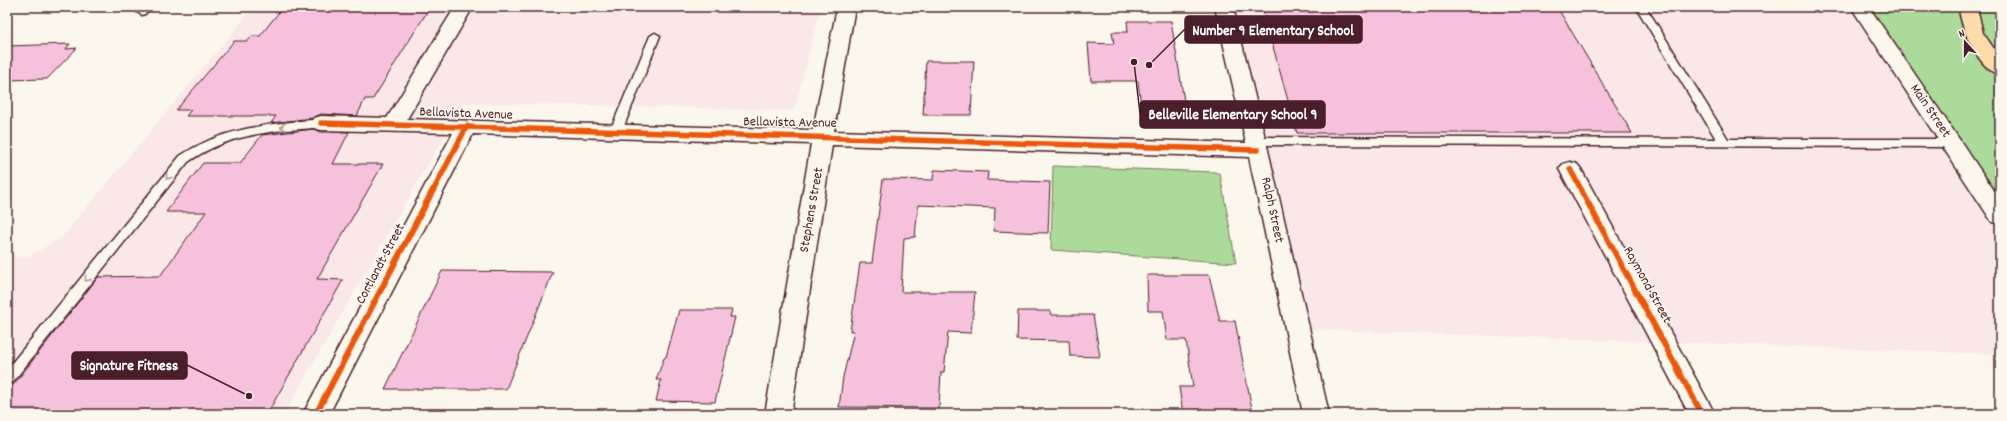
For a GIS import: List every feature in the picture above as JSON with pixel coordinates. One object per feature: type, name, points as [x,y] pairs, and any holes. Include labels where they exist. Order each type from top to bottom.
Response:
[{"type":"highway","points":[[1968,7],[1968,16],[1973,32],[1985,51],[2000,69]]},
{"type":"street","points":[[394,124],[464,7]]},
{"type":"street","name":"Stephens Street","points":[[778,414],[824,136],[825,117],[846,7]]},
{"type":"street","name":"Ralph Street","points":[[1224,7],[1257,145],[1316,414]]},
{"type":"street","name":"Main Street","points":[[1860,7],[2000,216]]},
{"type":"street","name":"Bellavista Avenue","points":[[321,123],[1257,145]]},
{"type":"street","name":"Cortlandt Street","points":[[316,414],[467,126]]},
{"type":"street","name":"Raymond Street","points":[[1570,169],[1702,414]]},
{"type":"lane","points":[[1641,7],[1724,142]]},
{"type":"lane","points":[[616,131],[655,36]]},
{"type":"lane","points":[[7,379],[184,158],[202,146],[246,131],[321,123]]},
{"type":"lane","points":[[1257,145],[1724,142],[1951,143]]},
{"type":"shaded area","points":[[254,7],[821,7],[794,110],[463,103],[284,414],[7,414],[7,257],[30,256],[63,236]]},
{"type":"shaded area","points":[[1228,7],[1868,7],[2000,202],[2000,354],[1298,329]]},
{"type":"green space","points":[[1868,7],[2000,7],[2000,202]]},
{"type":"green space","points":[[1053,166],[1215,172],[1220,174],[1236,263],[1051,250]]},
{"type":"building","points":[[283,7],[430,7],[373,99],[365,99],[357,116],[321,114],[312,118],[271,123],[276,116],[186,116],[191,110],[176,110],[234,41],[248,41],[252,36],[260,36]]},
{"type":"building","points":[[1262,7],[1557,7],[1632,133],[1297,133]]},
{"type":"building","points":[[1127,21],[1171,21],[1185,107],[1141,107],[1138,81],[1091,81],[1088,43],[1114,44],[1112,32],[1128,32]]},
{"type":"building","points":[[70,44],[66,49],[77,48],[47,79],[7,80],[7,46]]},
{"type":"building","points":[[926,61],[974,61],[971,115],[923,115]]},
{"type":"building","points":[[314,129],[321,132],[349,132],[333,164],[383,164],[317,279],[343,280],[267,414],[7,414],[7,393],[98,277],[160,276],[206,212],[166,212],[203,163],[240,163],[262,135]]},
{"type":"building","points":[[934,170],[988,172],[987,180],[1050,182],[1048,233],[994,231],[995,208],[918,205],[915,237],[904,238],[901,292],[975,292],[971,333],[948,332],[944,372],[941,372],[939,408],[839,407],[843,377],[854,331],[850,331],[860,263],[872,263],[883,179],[933,180]]},
{"type":"building","points":[[442,271],[553,272],[506,389],[385,389]]},
{"type":"building","points":[[1147,275],[1209,275],[1220,321],[1235,321],[1253,414],[1183,414],[1179,387],[1193,387],[1186,340],[1167,340],[1163,311],[1148,311]]},
{"type":"building","points":[[679,310],[732,310],[730,317],[735,317],[715,402],[656,401],[661,380],[656,380],[664,358],[666,357]]},
{"type":"building","points":[[1018,311],[1050,311],[1051,315],[1093,315],[1100,357],[1070,356],[1069,341],[1017,340]]},
{"type":"cycle path","points":[[321,123],[1258,150]]},
{"type":"cycle path","points":[[316,414],[467,126]]},
{"type":"cycle path","points":[[1570,169],[1702,414]]},
{"type":"place","name":"Belleville Elementary School 9","points":[[1134,62]]},
{"type":"place","name":"Number 9 Elementary School","points":[[1149,65]]},
{"type":"place","name":"Signature Fitness","points":[[249,396]]}]
